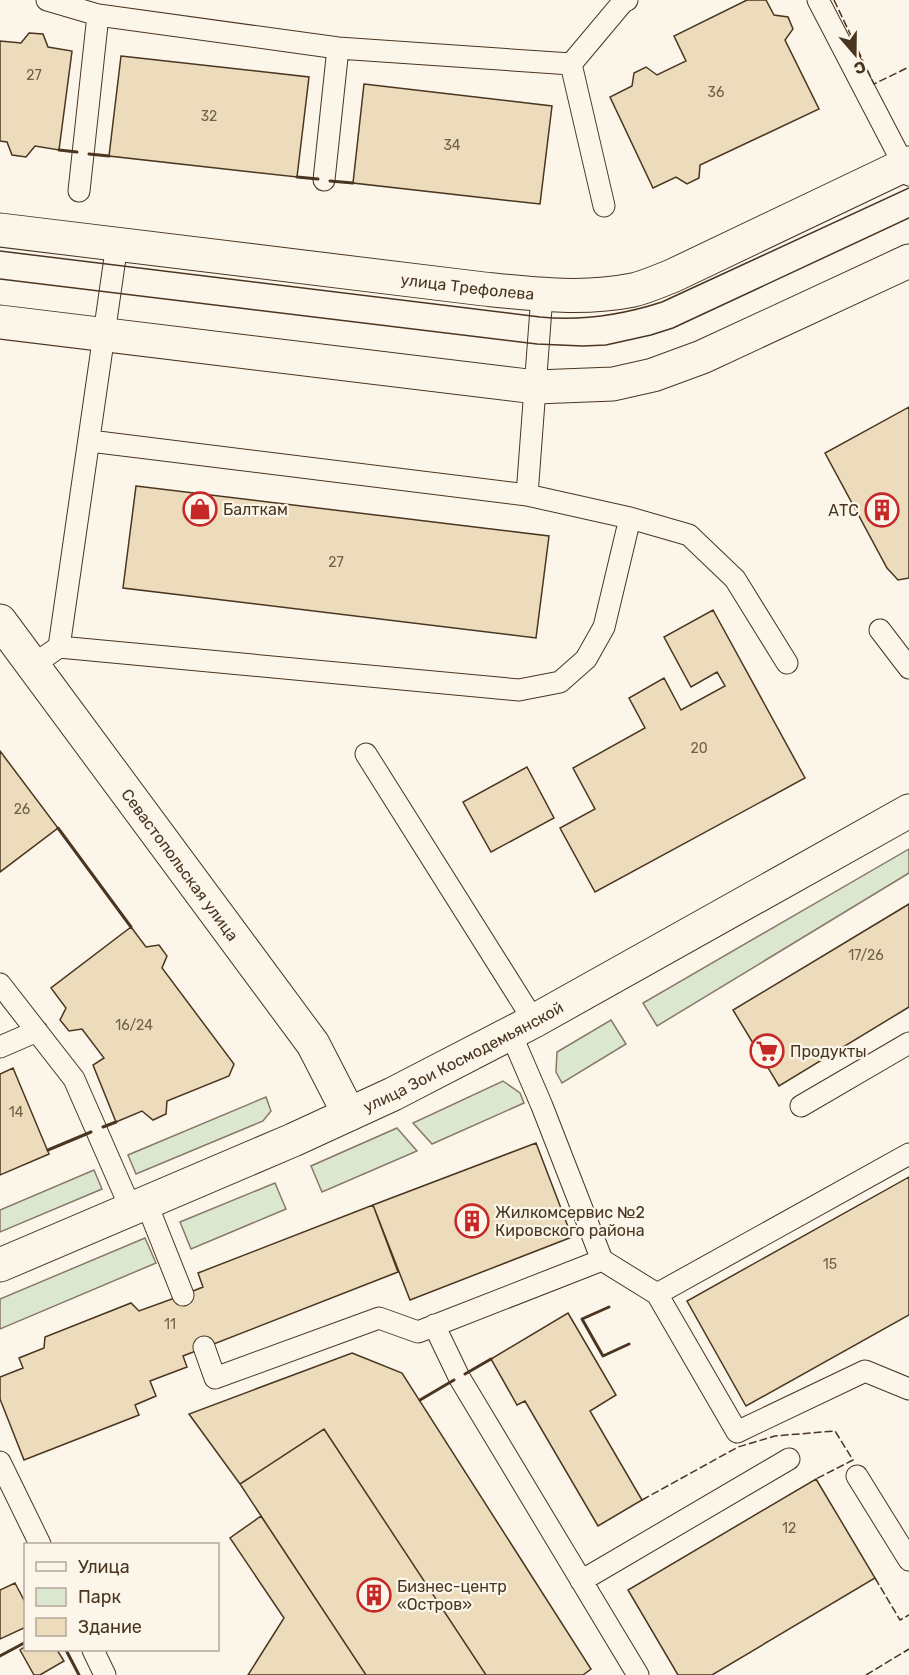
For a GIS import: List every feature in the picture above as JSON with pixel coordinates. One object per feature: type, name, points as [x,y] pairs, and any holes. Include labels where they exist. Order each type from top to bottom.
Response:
[{"type":"street","name":"улица Трефолева","points":[[0,230],[542,295],[604,294],[644,286],[672,276],[907,168]]},
{"type":"street","points":[[0,322],[536,387],[613,384],[653,375],[702,357],[909,261]]},
{"type":"street","name":"Севастопольская улица","points":[[0,621],[46,656],[313,1044],[348,1114]]},
{"type":"street","name":"улица Зои Космодемьянской","points":[[0,1265],[293,1140],[393,1094],[523,1028],[909,811]]},
{"type":"lane","points":[[47,0],[98,15],[338,48],[571,64]]},
{"type":"lane","points":[[818,0],[907,168]]},
{"type":"lane","points":[[571,64],[624,1]]},
{"type":"lane","points":[[79,191],[98,15]]},
{"type":"lane","points":[[324,180],[338,48]]},
{"type":"lane","points":[[571,64],[604,206]]},
{"type":"lane","points":[[117,244],[90,441],[46,656],[519,690],[560,682],[586,659],[604,627],[630,518]]},
{"type":"lane","points":[[527,495],[542,295]]},
{"type":"lane","points":[[90,441],[527,495],[630,518],[689,535],[735,579],[787,663]]},
{"type":"lane","points":[[880,630],[909,668]]},
{"type":"lane","points":[[366,754],[523,1028],[542,1106],[602,1260],[657,1294],[737,1432],[865,1371],[909,1389]]},
{"type":"lane","points":[[0,984],[74,1079],[183,1295]]},
{"type":"lane","points":[[0,1047],[37,1031]]},
{"type":"lane","points":[[801,1106],[909,1043]]},
{"type":"lane","points":[[657,1294],[909,1154]]},
{"type":"lane","points":[[204,1347],[215,1378],[378,1318],[418,1332],[602,1260]]},
{"type":"lane","points":[[434,1325],[459,1377],[638,1675]]},
{"type":"lane","points":[[581,1581],[789,1459]]},
{"type":"lane","points":[[0,1462],[39,1543]]},
{"type":"lane","points":[[857,1476],[909,1560]]},
{"type":"lane","points":[[93,1651],[105,1675]]},
{"type":"green space","points":[[909,849],[909,873],[657,1026],[643,1003]]},
{"type":"green space","points":[[611,1020],[626,1044],[562,1083],[556,1072],[557,1052]]},
{"type":"green space","points":[[503,1081],[520,1093],[524,1103],[432,1144],[413,1123]]},
{"type":"green space","points":[[266,1097],[271,1111],[263,1121],[136,1174],[128,1155]]},
{"type":"green space","points":[[397,1128],[417,1151],[322,1192],[311,1166]]},
{"type":"green space","points":[[94,1170],[102,1189],[0,1232],[0,1210]]},
{"type":"green space","points":[[275,1183],[286,1209],[191,1249],[180,1222]]},
{"type":"green space","points":[[145,1238],[156,1263],[0,1329],[0,1299]]},
{"type":"building","points":[[747,0],[766,0],[774,15],[788,17],[793,29],[785,40],[819,109],[700,165],[699,178],[687,184],[676,177],[653,188],[610,97],[632,86],[634,73],[646,67],[657,75],[686,61],[674,36]]},
{"type":"building","points":[[29,33],[43,34],[48,47],[72,51],[59,150],[35,146],[26,157],[12,155],[7,142],[0,141],[0,41],[21,43]]},
{"type":"building","points":[[121,56],[309,77],[297,177],[109,156]]},
{"type":"building","points":[[364,84],[552,106],[540,204],[353,183]]},
{"type":"building","name":"АТС","points":[[909,407],[909,578],[898,580],[887,568],[825,453]]},
{"type":"building","points":[[136,486],[549,536],[536,638],[123,588]]},
{"type":"building","points":[[713,610],[805,778],[595,892],[560,828],[595,809],[573,768],[645,728],[629,698],[664,678],[681,710],[725,686],[717,672],[691,687],[664,637]]},
{"type":"building","points":[[0,751],[58,828],[0,872]]},
{"type":"building","points":[[527,767],[554,818],[491,852],[463,802]]},
{"type":"building","points":[[909,904],[909,1007],[779,1086],[733,1010]]},
{"type":"building","points":[[131,927],[146,947],[159,945],[167,956],[162,968],[234,1064],[229,1076],[167,1101],[166,1114],[153,1120],[142,1111],[116,1122],[93,1065],[104,1058],[82,1029],[69,1031],[60,1020],[66,1008],[51,988]]},
{"type":"building","points":[[13,1068],[49,1154],[0,1175],[0,1074]]},
{"type":"building","name":"Жилкомсервис №2 Кировского района","points":[[536,1143],[572,1237],[410,1300],[373,1205]]},
{"type":"building","points":[[909,1177],[909,1315],[746,1406],[687,1301]]},
{"type":"building","points":[[373,1205],[398,1272],[183,1356],[187,1367],[150,1381],[156,1396],[135,1405],[139,1415],[24,1460],[0,1399],[0,1377],[23,1368],[19,1358],[44,1348],[45,1337],[131,1303],[139,1311],[203,1287],[198,1273]]},
{"type":"building","points":[[568,1313],[616,1395],[590,1411],[642,1500],[598,1526],[525,1401],[517,1405],[491,1359]]},
{"type":"building","points":[[352,1353],[402,1373],[591,1669],[583,1675],[486,1675],[324,1429],[240,1484],[189,1414]]},
{"type":"building","name":"Бизнес-центр «Остров»","points":[[324,1429],[486,1675],[366,1675],[240,1484]]},
{"type":"building","points":[[816,1479],[875,1578],[712,1675],[678,1675],[628,1590]]},
{"type":"building","points":[[261,1516],[366,1675],[248,1675],[284,1618],[230,1538]]},
{"type":"building","points":[[15,1583],[24,1600],[24,1628],[0,1639],[0,1590]]},
{"type":"building","points":[[24,1647],[24,1651],[58,1651],[64,1661],[40,1675],[34,1675],[20,1650]]},
{"type":"tram line","points":[[0,251],[540,317],[587,317],[617,314],[662,302],[909,188]]},
{"type":"tram line","points":[[0,279],[537,344],[606,345],[673,328],[909,218]]},
{"type":"fence","points":[[834,0],[874,84],[909,67]]},
{"type":"fence","points":[[642,1500],[738,1447],[775,1436],[835,1431],[853,1460],[816,1479]]},
{"type":"fence","points":[[875,1578],[900,1620],[909,1615]]},
{"type":"fence","points":[[866,1675],[909,1649]]},
{"type":"wall","points":[[59,150],[77,152]]},
{"type":"wall","points":[[89,154],[109,156]]},
{"type":"wall","points":[[297,177],[318,179]]},
{"type":"wall","points":[[330,181],[353,183]]},
{"type":"wall","points":[[58,828],[131,927]]},
{"type":"wall","points":[[103,1127],[116,1122]]},
{"type":"wall","points":[[48,1150],[91,1132]]},
{"type":"wall","points":[[609,1307],[582,1319],[603,1356],[629,1344]]},
{"type":"wall","points":[[465,1374],[491,1359]]},
{"type":"wall","points":[[420,1400],[454,1380]]},
{"type":"wall","points":[[0,1656],[24,1643]]},
{"type":"wall","points":[[67,1651],[79,1675]]},
{"type":"place","name":"Балткам","points":[[200,509]]},
{"type":"place","name":"АТС","points":[[882,510]]},
{"type":"place","name":"Продукты","points":[[767,1051]]},
{"type":"place","name":"Жилкомсервис №2 Кировского района","points":[[472,1221]]},
{"type":"place","name":"Бизнес-центр «Остров»","points":[[374,1595]]}]
